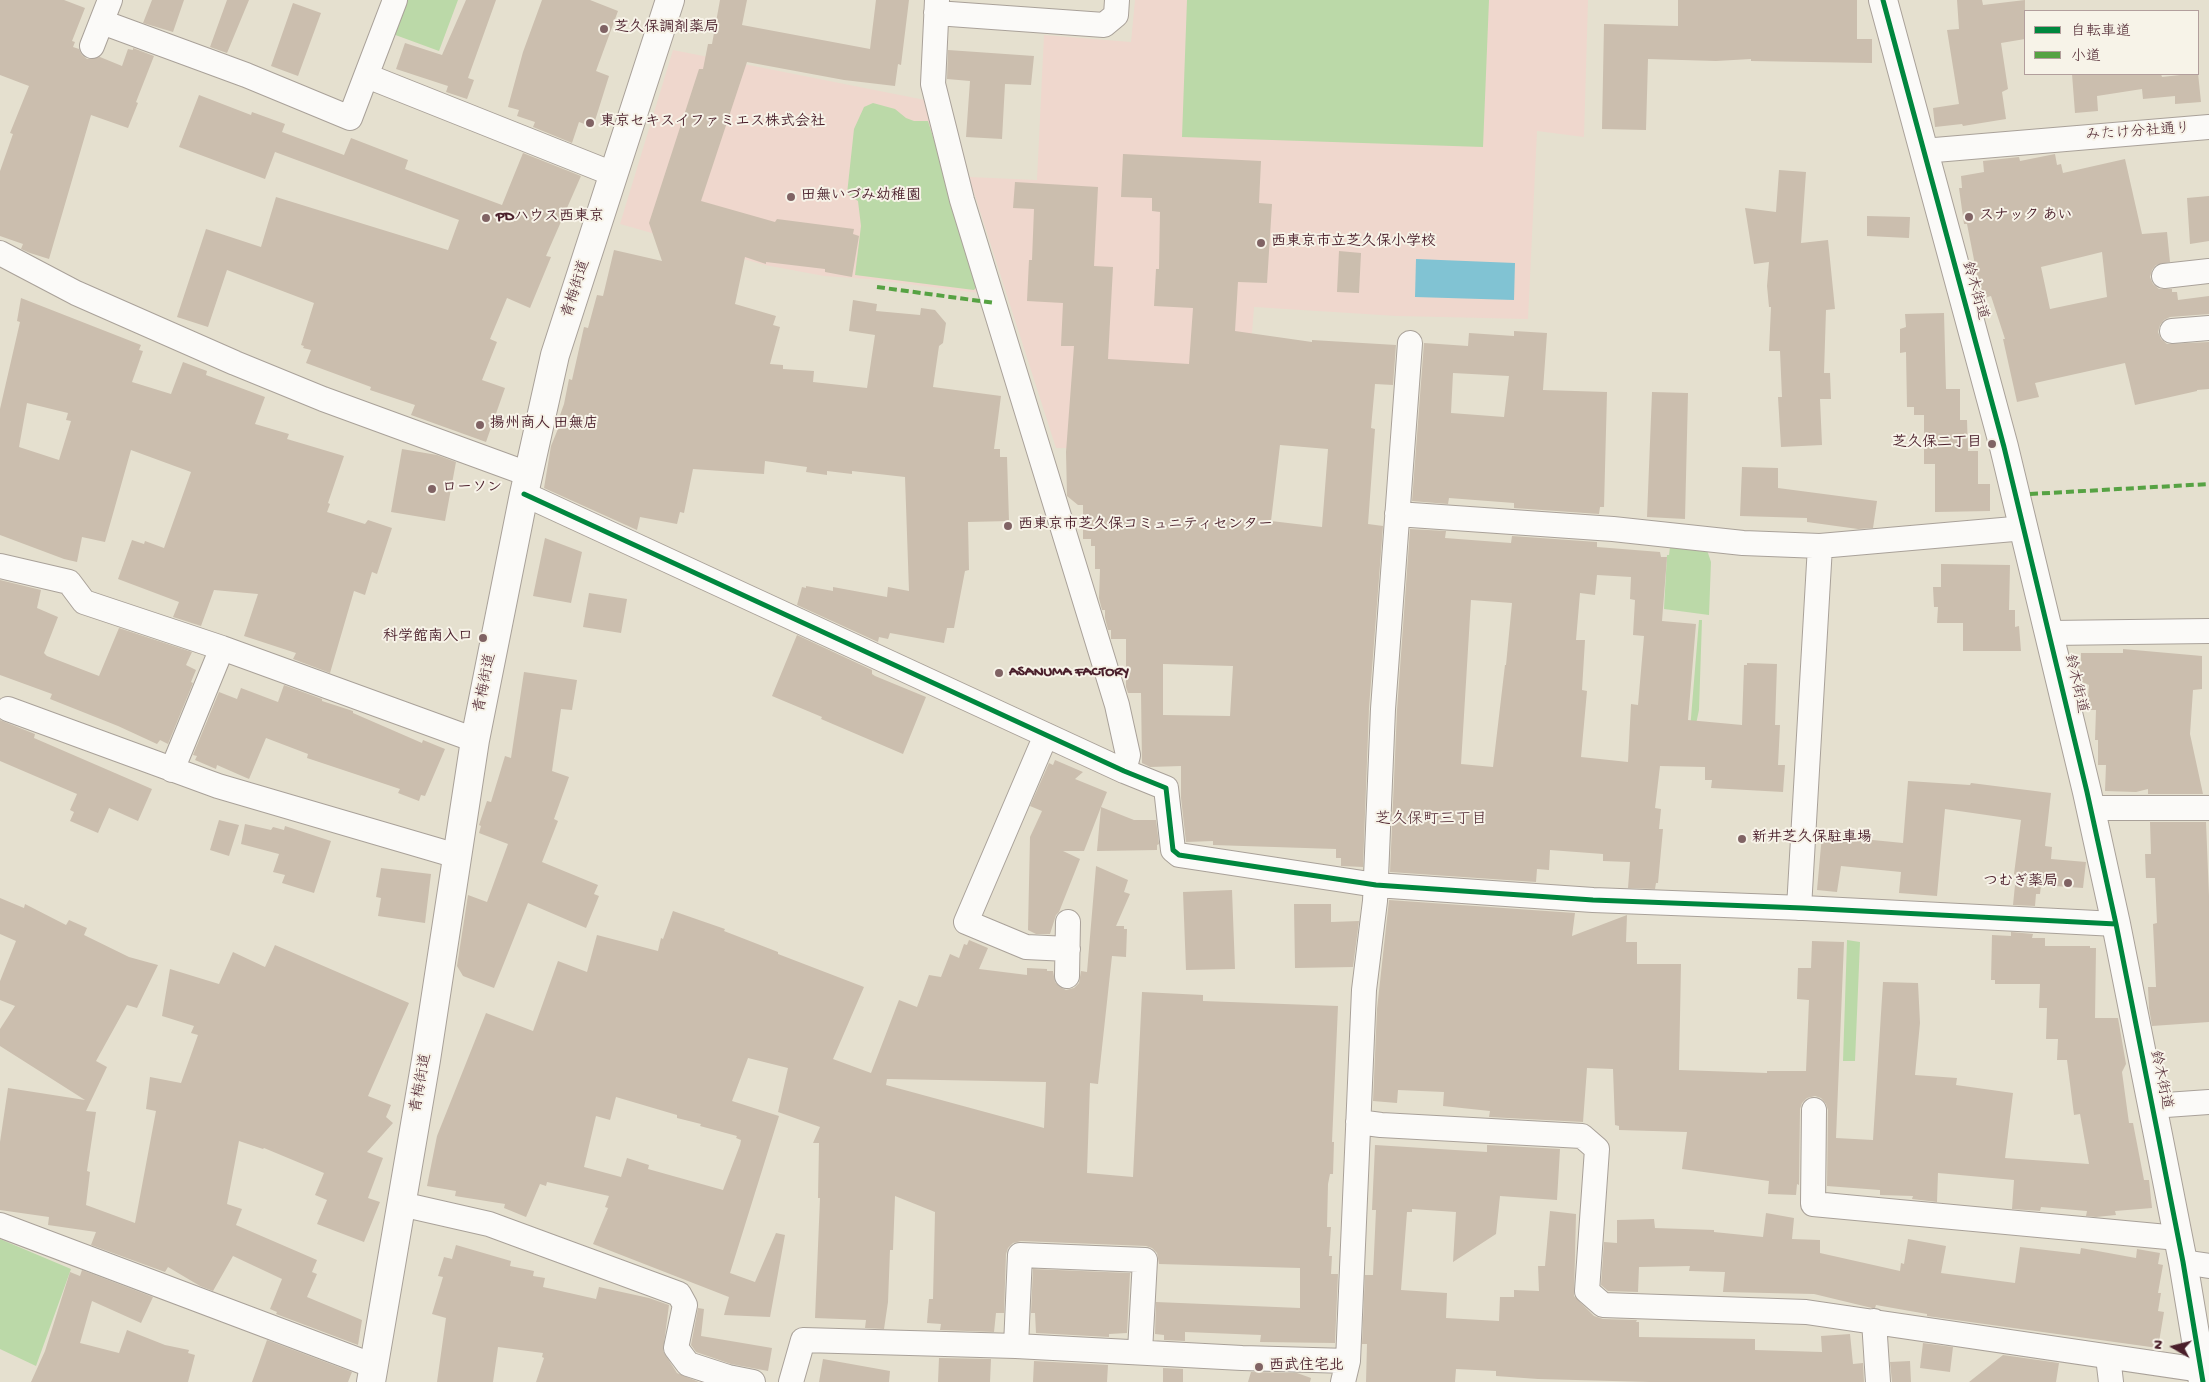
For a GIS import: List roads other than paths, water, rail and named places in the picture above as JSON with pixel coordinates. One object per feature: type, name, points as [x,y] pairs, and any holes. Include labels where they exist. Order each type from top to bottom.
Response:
[{"type":"main road","name":"青梅街道","points":[[372,1374],[426,1060],[475,740],[526,484],[555,356],[670,0]]},
{"type":"main road","name":"鈴木街道","points":[[1882,0],[1989,389],[2050,633],[2116,924],[2152,1106],[2190,1256],[2202,1376]]},
{"type":"street","points":[[92,46],[110,0]]},
{"type":"street","points":[[102,22],[246,75],[350,118],[395,0]]},
{"type":"street","points":[[1117,0],[1116,15],[1104,25],[936,7],[933,84],[962,200],[1116,705],[1128,755],[1124,771]]},
{"type":"street","points":[[367,76],[614,174]]},
{"type":"street","name":"みたけ分社通り","points":[[1923,151],[2209,128]]},
{"type":"street","points":[[0,252],[76,293],[235,363],[526,484],[1046,735],[1166,788],[1173,850],[1179,855],[1376,885],[1593,900],[2116,924]]},
{"type":"street","points":[[2164,276],[2209,272]]},
{"type":"street","points":[[2172,331],[2209,328]]},
{"type":"street","points":[[791,1382],[803,1340],[1140,1351],[1242,1358],[1345,1371],[1364,990],[1376,885],[1383,709],[1410,343]]},
{"type":"street","points":[[1396,514],[1613,529],[1743,543],[1820,546],[2025,528]]},
{"type":"street","points":[[1800,908],[1820,546]]},
{"type":"street","points":[[0,566],[69,582],[84,602],[222,648],[475,740]]},
{"type":"street","points":[[2050,633],[2209,632]]},
{"type":"street","points":[[172,770],[222,648]]},
{"type":"street","points":[[8,709],[218,786],[457,856]]},
{"type":"street","points":[[1046,735],[966,922],[1026,947],[1068,948]]},
{"type":"street","points":[[2090,808],[2209,808]]},
{"type":"street","points":[[1067,976],[1068,922]]},
{"type":"street","points":[[2152,1106],[2209,1102]]},
{"type":"street","points":[[1814,1110],[1813,1204],[2190,1256]]},
{"type":"street","points":[[1358,1122],[1381,1126],[1582,1136],[1597,1149],[1588,1291],[1603,1305],[1806,1312],[2108,1356],[2202,1376]]},
{"type":"street","points":[[401,1204],[488,1224],[679,1294],[685,1305],[676,1348],[688,1364],[728,1377],[754,1382]]},
{"type":"street","points":[[0,1225],[372,1374]]},
{"type":"street","points":[[1016,1346],[1020,1255],[1145,1260],[1140,1351]]},
{"type":"street","points":[[1874,1321],[1878,1382]]},
{"type":"street","points":[[2108,1356],[2111,1382]]},
{"type":"water","points":[[1416,259],[1515,263],[1514,300],[1415,297]]},
{"type":"place","name":"芝久保調剤薬局","points":[[604,29]]},
{"type":"place","name":"東京セキスイファミエス株式会社","points":[[590,123]]},
{"type":"place","name":"田無いづみ幼稚園","points":[[791,197]]},
{"type":"place","name":"スナック あい","points":[[1969,217]]},
{"type":"place","name":"PDハウス西東京","points":[[486,218]]},
{"type":"place","name":"西東京市立芝久保小学校","points":[[1261,243]]},
{"type":"place","name":"揚州商人 田無店","points":[[480,425]]},
{"type":"place","name":"芝久保二丁目","points":[[1992,444]]},
{"type":"place","name":"ローソン","points":[[432,489]]},
{"type":"place","name":"西東京市芝久保コミュニティセンター","points":[[1008,526]]},
{"type":"place","name":"科学館南入口","points":[[483,638]]},
{"type":"place","name":"ASANUMA FACTORY","points":[[999,673]]},
{"type":"place","name":"新井芝久保駐車場","points":[[1742,839]]},
{"type":"place","name":"つむぎ薬局","points":[[2068,883]]},
{"type":"place","name":"西武住宅北","points":[[1259,1367]]},
{"type":"district","name":"芝久保町三丁目","points":[[1431,821]]}]
